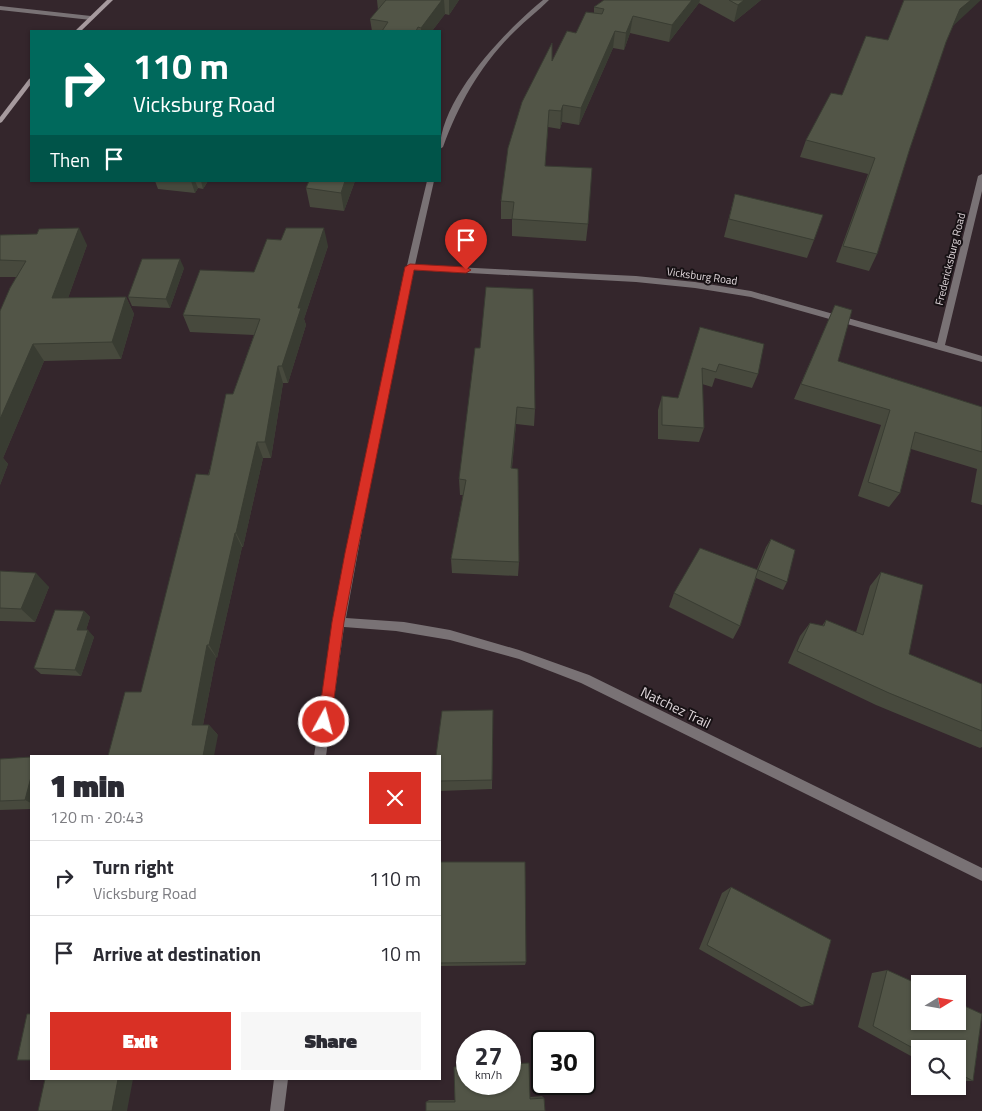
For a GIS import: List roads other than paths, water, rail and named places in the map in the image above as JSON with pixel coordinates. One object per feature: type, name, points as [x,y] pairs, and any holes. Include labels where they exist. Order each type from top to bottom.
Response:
[{"type":"main road","points":[[79,30],[109,2]]},
{"type":"main road","points":[[0,121],[30,81]]},
{"type":"street","points":[[441,144],[447,124],[476,71],[499,43],[546,0]]},
{"type":"street","points":[[0,8],[92,18]]},
{"type":"street","name":"Fredericksburg Road","points":[[940,347],[982,176]]},
{"type":"street","points":[[320,755],[338,622],[410,267],[431,182]]},
{"type":"street","name":"Vicksburg Road","points":[[410,267],[636,279],[696,285],[750,294],[982,359]]},
{"type":"street","name":"Natchez Trail","points":[[338,622],[404,627],[466,640],[521,654],[576,675],[982,875]]},
{"type":"street","points":[[277,1111],[281,1080]]}]
